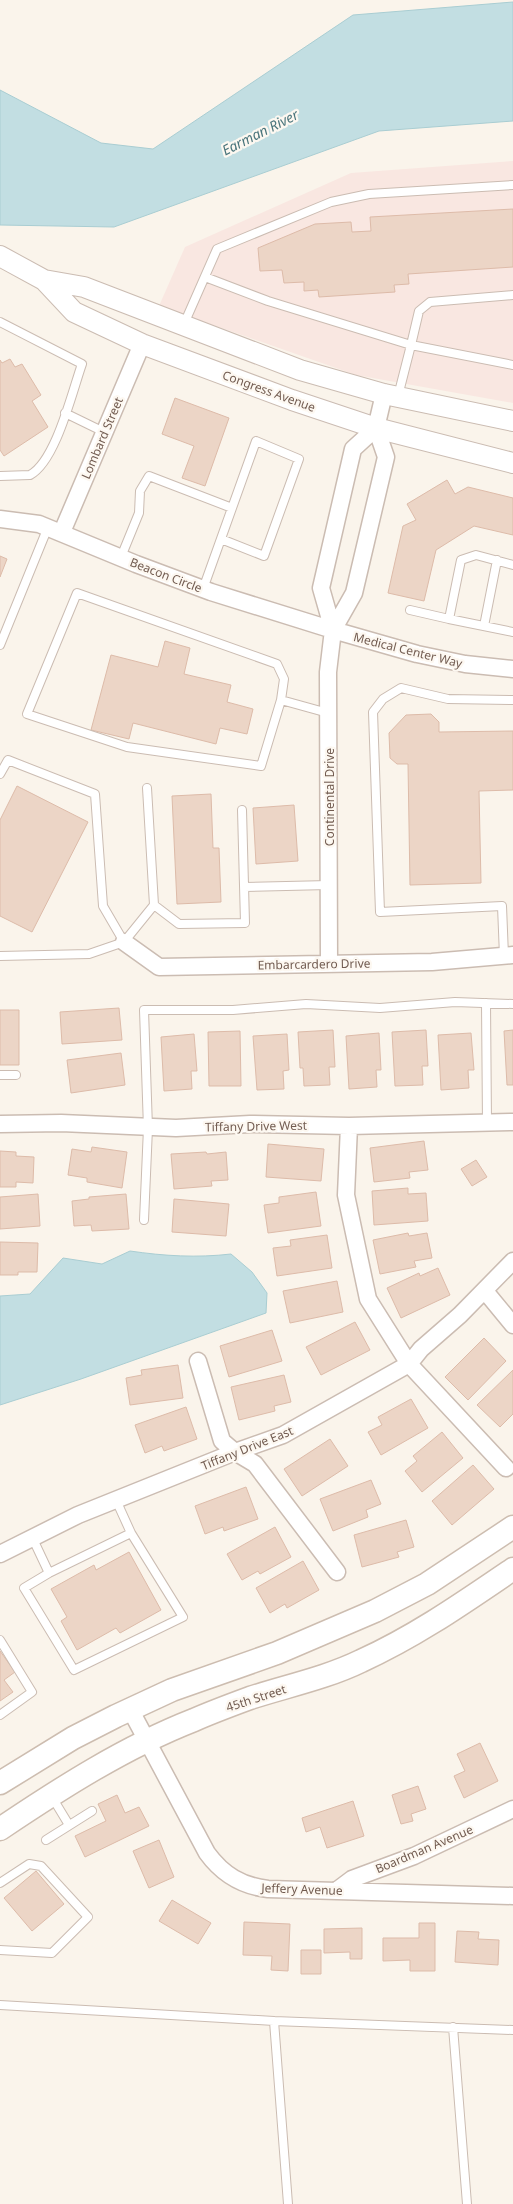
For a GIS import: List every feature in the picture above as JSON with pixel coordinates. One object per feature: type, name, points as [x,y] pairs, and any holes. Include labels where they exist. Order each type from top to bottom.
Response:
[{"type":"main road","points":[[0,1783],[73,1738],[130,1709],[172,1690],[277,1653],[375,1611],[427,1584],[513,1527]]},
{"type":"main road","name":"45th Street","points":[[0,1829],[50,1795],[148,1740],[251,1698],[359,1662],[418,1633],[513,1569]]},
{"type":"street","name":"Congress Avenue","points":[[0,256],[44,280],[74,312],[142,344],[292,400],[376,428],[513,463]]},
{"type":"street","name":"Congress Avenue","points":[[44,280],[84,287],[300,370],[391,396],[513,421]]},
{"type":"street","name":"Lombard Street","points":[[55,530],[104,432],[142,344]]},
{"type":"street","points":[[376,428],[391,396]]},
{"type":"street","name":"Continental Drive","points":[[330,964],[328,672],[333,630],[321,588],[353,449],[376,428],[386,457],[354,593],[333,630]]},
{"type":"street","name":"Beacon Circle","points":[[0,519],[15,519],[55,530],[203,589],[333,630]]},
{"type":"street","name":"Medical Center Way","points":[[333,630],[416,654],[465,664],[513,668]]},
{"type":"street","name":"Embarcardero Drive","points":[[124,942],[159,967],[432,962],[508,955]]},
{"type":"street","name":"Tiffany Drive West","points":[[0,1124],[61,1123],[176,1128],[250,1124],[349,1126],[513,1122]]},
{"type":"street","points":[[349,1126],[346,1195],[368,1299],[409,1364],[506,1468]]},
{"type":"street","name":"Tiffany Drive East","points":[[0,1554],[32,1537],[116,1500],[235,1452],[284,1435],[409,1364],[421,1349],[485,1291],[513,1262]]},
{"type":"street","points":[[485,1291],[513,1325]]},
{"type":"street","points":[[198,1361],[222,1441],[254,1464],[337,1572]]},
{"type":"street","name":"Jeffery Avenue","points":[[130,1709],[207,1853],[224,1872],[234,1879],[257,1888],[513,1896]]},
{"type":"street","name":"Boardman Avenue","points":[[336,1891],[352,1879],[422,1852],[513,1809]]},
{"type":"lane","points":[[183,326],[217,249],[330,202],[369,194],[513,185]]},
{"type":"lane","points":[[205,276],[268,300],[411,345],[513,365]]},
{"type":"lane","points":[[391,396],[411,345],[419,311],[430,302],[513,295]]},
{"type":"lane","points":[[0,322],[82,364],[53,447],[39,468],[30,475],[0,476]]},
{"type":"lane","points":[[65,413],[104,432]]},
{"type":"lane","points":[[203,589],[256,441],[299,459],[264,556],[221,539]]},
{"type":"lane","points":[[120,557],[139,513],[140,491],[149,476],[232,508]]},
{"type":"lane","points":[[0,645],[55,530]]},
{"type":"lane","points":[[449,619],[461,560],[476,555],[513,565]]},
{"type":"lane","points":[[484,626],[497,560]]},
{"type":"lane","points":[[77,593],[276,664],[284,679],[281,700],[261,766],[127,746],[27,714],[77,593]]},
{"type":"lane","points":[[410,610],[513,632]]},
{"type":"lane","points":[[508,955],[502,906],[380,912],[373,712],[382,699],[401,688],[448,698],[513,700]]},
{"type":"lane","points":[[281,700],[328,714]]},
{"type":"lane","points":[[0,774],[8,760],[96,794],[103,906],[124,942]]},
{"type":"lane","points":[[0,956],[89,954],[124,942],[154,905],[147,788]]},
{"type":"lane","points":[[154,905],[179,924],[245,923],[242,810]]},
{"type":"lane","points":[[244,887],[329,885]]},
{"type":"lane","points":[[144,1220],[148,1128],[144,1010],[233,1010],[306,1004],[380,1008],[456,1002],[513,1004]]},
{"type":"lane","points":[[486,1003],[488,1123]]},
{"type":"lane","points":[[0,1075],[16,1075]]},
{"type":"lane","points":[[116,1500],[131,1533],[183,1617],[74,1670],[24,1588],[49,1573],[131,1533]]},
{"type":"lane","points":[[32,1537],[49,1573]]},
{"type":"lane","points":[[0,1640],[32,1692],[0,1715]]},
{"type":"lane","points":[[50,1795],[69,1825]]},
{"type":"lane","points":[[46,1840],[92,1811]]},
{"type":"lane","points":[[0,1950],[52,1953],[88,1917],[41,1866],[29,1864],[1,1880]]},
{"type":"lane","points":[[0,2005],[274,2021],[513,2030]]},
{"type":"lane","points":[[274,2021],[288,2204]]},
{"type":"lane","points":[[453,2027],[467,2204]]},
{"type":"shaded area","points":[[513,161],[513,403],[356,375],[159,306],[185,247],[351,173]]},
{"type":"water","name":"Earman River","points":[[513,2],[513,121],[379,131],[114,227],[0,225],[0,90],[101,143],[153,149],[353,15]]},
{"type":"water","points":[[130,1251],[180,1256],[231,1254],[252,1272],[267,1293],[266,1313],[81,1379],[0,1405],[0,1296],[30,1294],[63,1258],[102,1264]]},
{"type":"building","points":[[513,209],[513,267],[408,274],[409,284],[394,285],[395,292],[319,297],[318,290],[304,291],[304,282],[284,283],[282,270],[260,271],[258,248],[315,224],[351,222],[352,232],[371,231],[370,217]]},
{"type":"building","points":[[10,359],[15,367],[22,364],[41,395],[32,401],[48,427],[4,456],[0,450],[0,360],[2,363]]},
{"type":"building","points":[[175,398],[229,418],[205,486],[182,478],[194,446],[162,434]]},
{"type":"building","points":[[447,480],[455,494],[468,487],[513,498],[513,535],[474,526],[436,550],[424,601],[388,593],[403,526],[416,520],[407,504]]},
{"type":"building","points":[[0,556],[7,559],[0,577]]},
{"type":"building","points":[[165,641],[190,648],[184,674],[231,685],[227,702],[253,709],[247,734],[220,728],[216,744],[133,723],[129,739],[91,730],[111,655],[158,667]]},
{"type":"building","points":[[431,714],[439,722],[439,732],[513,731],[513,790],[479,791],[481,883],[410,885],[408,764],[397,764],[390,758],[389,733],[406,715]]},
{"type":"building","points":[[17,786],[88,822],[32,932],[0,916],[0,820]]},
{"type":"building","points":[[211,794],[213,848],[219,848],[221,902],[177,904],[172,796]]},
{"type":"building","points":[[294,805],[298,861],[256,864],[253,808]]},
{"type":"building","points":[[119,1008],[122,1040],[62,1044],[60,1012]]},
{"type":"building","points":[[0,1010],[19,1010],[19,1065],[0,1065]]},
{"type":"building","points":[[333,1030],[335,1067],[329,1067],[330,1085],[304,1086],[303,1068],[300,1068],[298,1032]]},
{"type":"building","points":[[426,1030],[428,1066],[422,1066],[423,1085],[395,1086],[392,1032]]},
{"type":"building","points":[[513,1030],[513,1085],[507,1085],[504,1031]]},
{"type":"building","points":[[240,1031],[241,1086],[209,1086],[208,1032]]},
{"type":"building","points":[[379,1033],[381,1070],[376,1070],[377,1087],[349,1089],[346,1036]]},
{"type":"building","points":[[471,1033],[474,1070],[468,1070],[469,1088],[441,1090],[438,1035]]},
{"type":"building","points":[[194,1034],[197,1071],[191,1071],[192,1089],[164,1091],[161,1037]]},
{"type":"building","points":[[287,1034],[289,1070],[283,1071],[284,1089],[257,1090],[253,1036]]},
{"type":"building","points":[[121,1053],[125,1085],[71,1093],[67,1060]]},
{"type":"building","points":[[424,1141],[428,1170],[409,1172],[410,1178],[374,1182],[370,1148]]},
{"type":"building","points":[[268,1144],[324,1149],[321,1181],[266,1177]]},
{"type":"building","points":[[92,1147],[127,1152],[122,1188],[87,1182],[87,1178],[68,1175],[72,1149],[91,1152]]},
{"type":"building","points":[[0,1151],[16,1152],[16,1156],[34,1157],[33,1183],[16,1182],[16,1187],[0,1187]]},
{"type":"building","points":[[206,1152],[207,1154],[226,1152],[228,1180],[211,1181],[212,1186],[174,1189],[171,1154]]},
{"type":"building","points":[[476,1160],[487,1177],[472,1186],[461,1169]]},
{"type":"building","points":[[408,1188],[408,1194],[426,1193],[428,1221],[374,1225],[372,1191]]},
{"type":"building","points":[[316,1192],[321,1226],[268,1233],[264,1205],[279,1203],[279,1197]]},
{"type":"building","points":[[38,1194],[40,1226],[0,1229],[0,1197]]},
{"type":"building","points":[[126,1194],[129,1229],[92,1231],[91,1225],[74,1226],[72,1201],[89,1199],[89,1197]]},
{"type":"building","points":[[174,1199],[229,1204],[226,1236],[172,1232]]},
{"type":"building","points":[[408,1233],[409,1236],[427,1233],[432,1258],[414,1261],[416,1267],[380,1274],[373,1240]]},
{"type":"building","points":[[327,1235],[332,1268],[277,1276],[273,1248],[291,1246],[290,1240]]},
{"type":"building","points":[[0,1242],[38,1243],[37,1272],[18,1272],[18,1275],[0,1275]]},
{"type":"building","points":[[438,1268],[450,1295],[401,1318],[387,1288],[419,1273],[420,1276]]},
{"type":"building","points":[[337,1281],[343,1312],[290,1323],[283,1291]]},
{"type":"building","points":[[355,1322],[370,1350],[321,1375],[306,1347]]},
{"type":"building","points":[[272,1330],[282,1361],[229,1377],[220,1346]]},
{"type":"building","points":[[484,1338],[506,1361],[468,1400],[445,1377]]},
{"type":"building","points":[[178,1365],[183,1398],[130,1405],[126,1378],[142,1375],[141,1370]]},
{"type":"building","points":[[513,1370],[513,1414],[500,1427],[477,1405]]},
{"type":"building","points":[[284,1375],[291,1402],[274,1406],[275,1411],[239,1420],[231,1387]]},
{"type":"building","points":[[411,1399],[428,1428],[381,1455],[368,1432],[382,1425],[378,1417]]},
{"type":"building","points":[[186,1407],[197,1439],[164,1451],[162,1446],[145,1453],[135,1425]]},
{"type":"building","points":[[442,1432],[463,1458],[422,1492],[405,1471],[417,1461],[413,1456]]},
{"type":"building","points":[[330,1439],[348,1466],[302,1496],[284,1469]]},
{"type":"building","points":[[473,1465],[494,1489],[452,1525],[432,1501]]},
{"type":"building","points":[[371,1480],[381,1504],[366,1510],[368,1517],[333,1531],[320,1499]]},
{"type":"building","points":[[246,1487],[258,1519],[224,1531],[223,1527],[205,1534],[195,1506]]},
{"type":"building","points":[[406,1520],[414,1547],[397,1552],[399,1557],[362,1567],[354,1535]]},
{"type":"building","points":[[275,1527],[291,1557],[260,1574],[258,1571],[242,1580],[227,1554]]},
{"type":"building","points":[[129,1552],[161,1610],[120,1633],[116,1628],[77,1650],[61,1621],[67,1617],[51,1589],[94,1565],[96,1570]]},
{"type":"building","points":[[303,1561],[319,1590],[287,1608],[285,1604],[270,1613],[256,1588]]},
{"type":"building","points":[[0,1651],[15,1672],[4,1680],[13,1692],[0,1701]]},
{"type":"building","points":[[480,1743],[498,1781],[464,1798],[454,1776],[465,1771],[457,1754]]},
{"type":"building","points":[[418,1786],[426,1809],[411,1814],[413,1821],[401,1824],[392,1795]]},
{"type":"building","points":[[117,1795],[125,1813],[139,1807],[149,1826],[85,1857],[75,1836],[106,1821],[98,1804]]},
{"type":"building","points":[[353,1801],[364,1836],[327,1848],[320,1827],[306,1832],[302,1818]]},
{"type":"building","points":[[159,1840],[174,1877],[149,1888],[133,1851]]},
{"type":"building","points":[[36,1871],[64,1904],[32,1931],[4,1898]]},
{"type":"building","points":[[172,1900],[211,1923],[198,1944],[159,1921]]},
{"type":"building","points":[[244,1922],[290,1924],[288,1971],[271,1970],[272,1956],[243,1955]]},
{"type":"building","points":[[419,1923],[435,1923],[435,1971],[410,1971],[410,1960],[383,1961],[383,1938],[419,1938]]},
{"type":"building","points":[[362,1928],[362,1959],[350,1959],[350,1952],[324,1953],[324,1929]]},
{"type":"building","points":[[457,1931],[479,1932],[478,1939],[499,1940],[498,1965],[455,1962]]},
{"type":"building","points":[[301,1950],[321,1950],[321,1974],[301,1974]]}]
